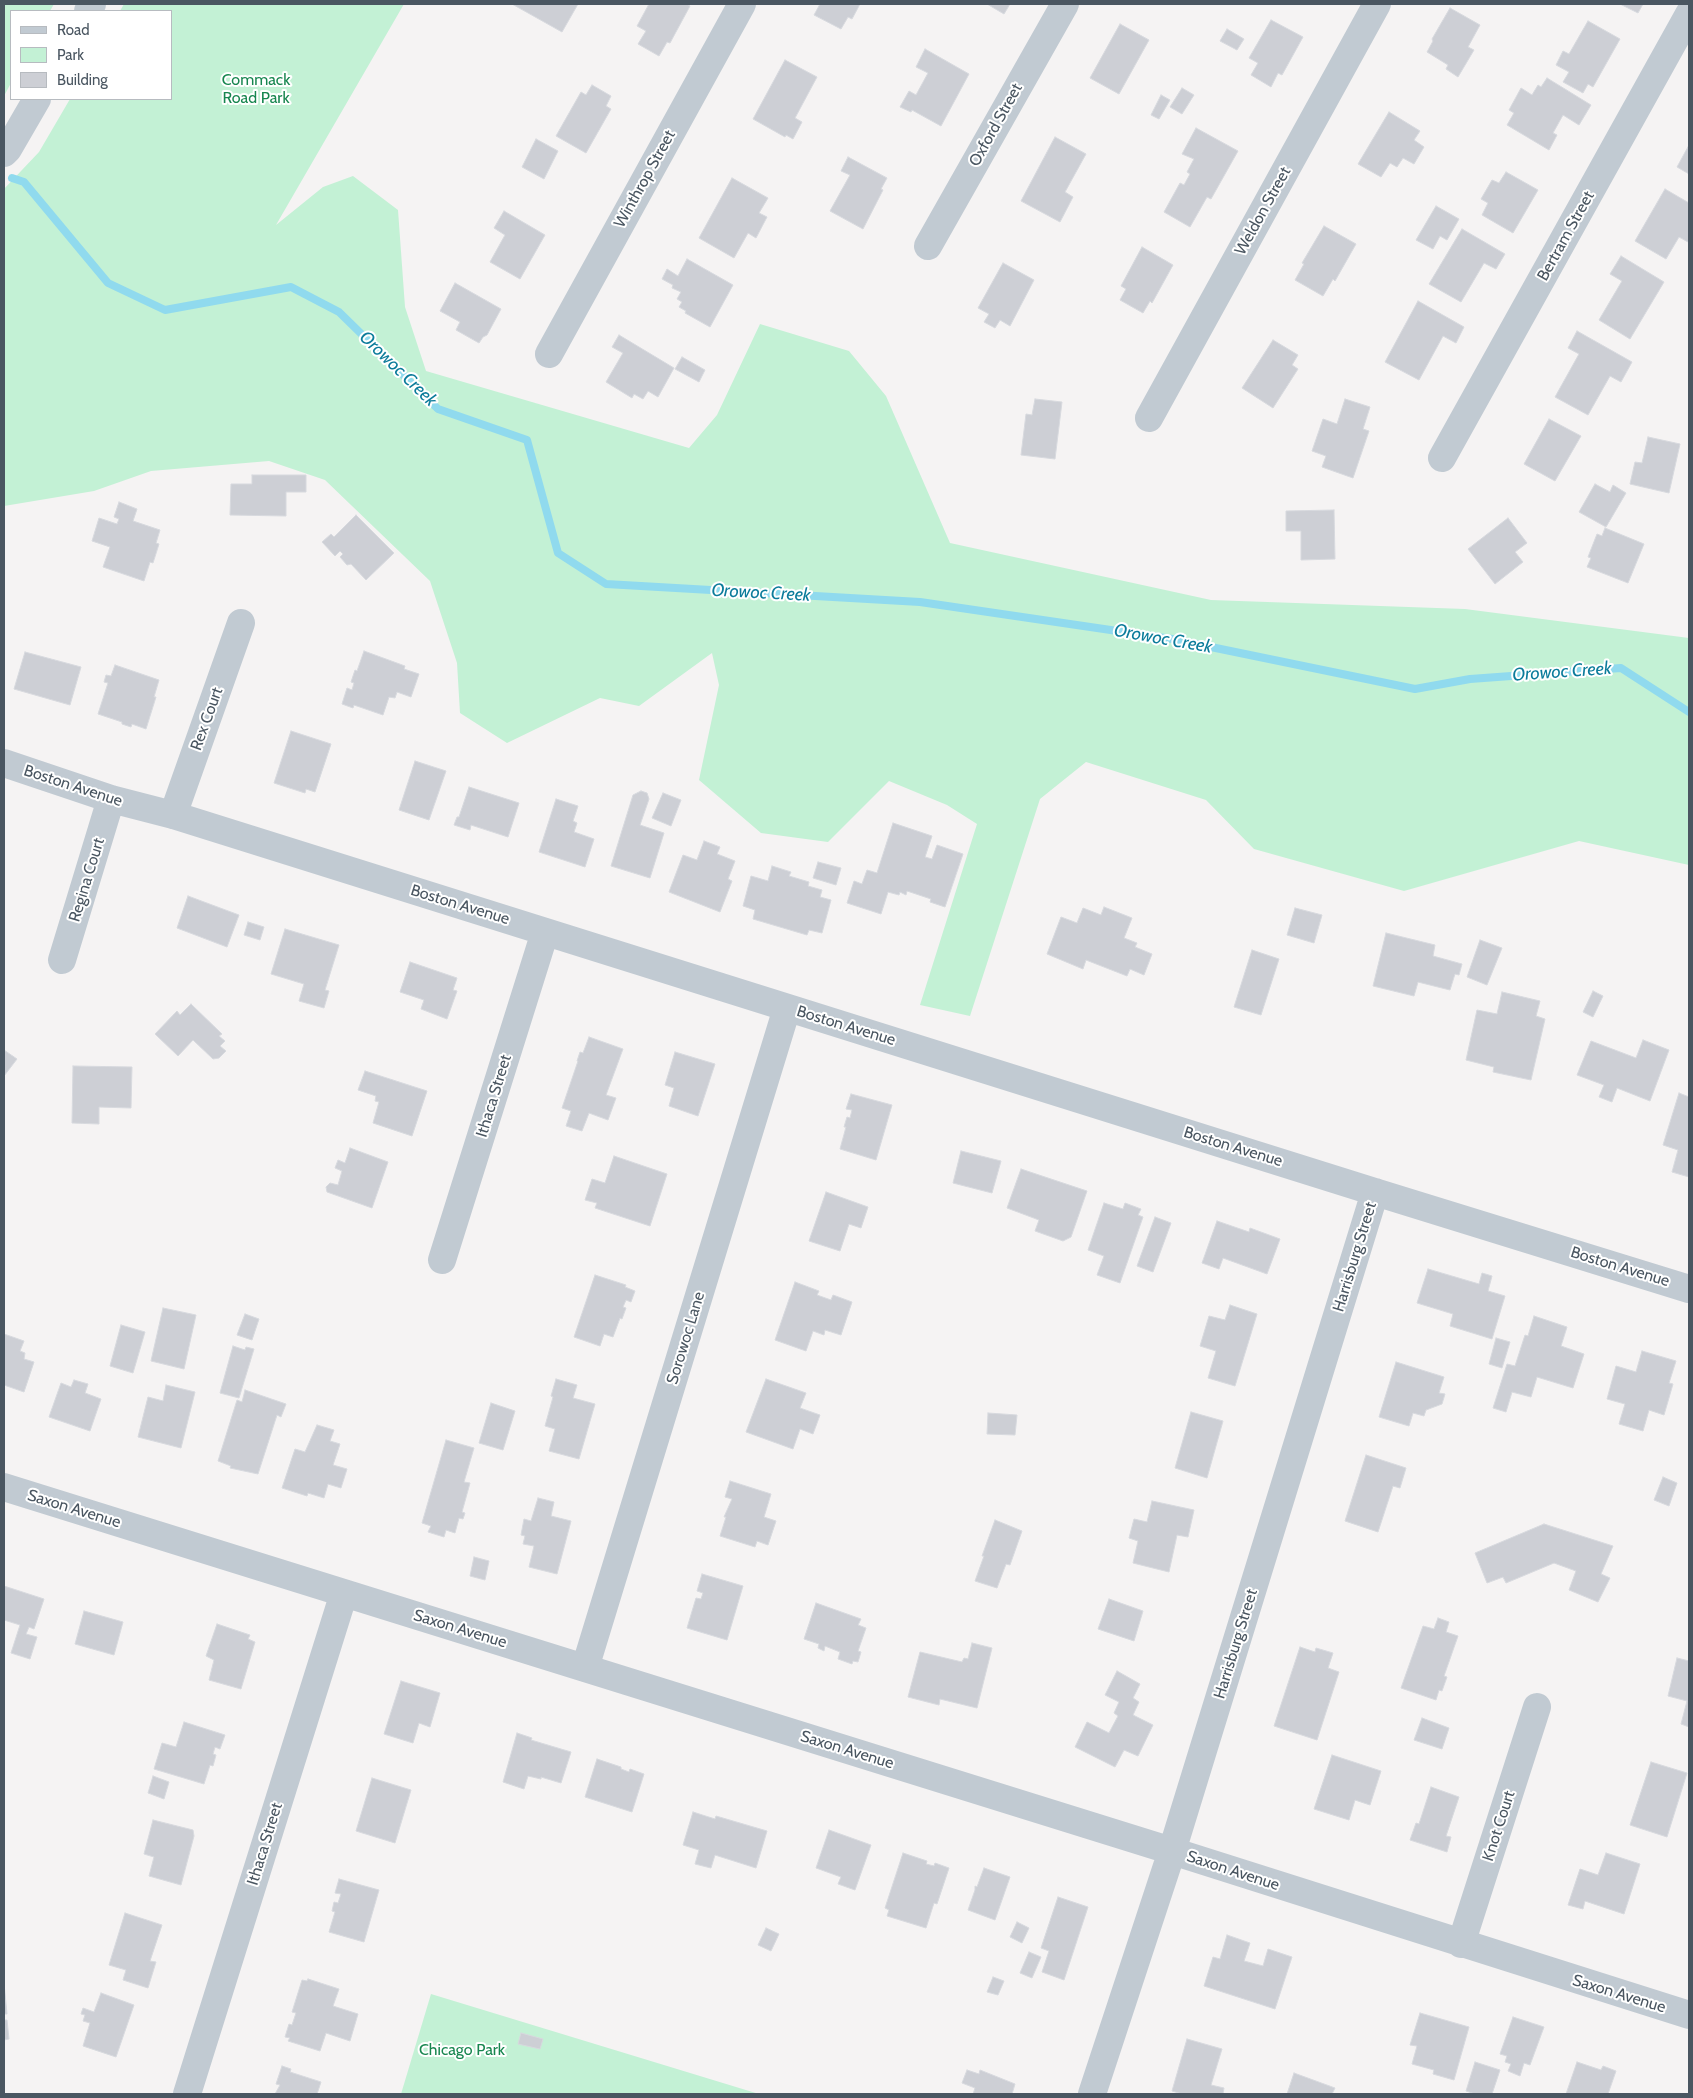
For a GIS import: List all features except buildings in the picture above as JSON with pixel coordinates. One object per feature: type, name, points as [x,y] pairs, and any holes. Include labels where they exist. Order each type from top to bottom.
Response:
[{"type":"street","name":"Winthrop Street","points":[[549,354],[742,4]]},
{"type":"street","name":"Oxford Street","points":[[928,246],[1064,4]]},
{"type":"street","name":"Weldon Street","points":[[1150,418],[1377,4]]},
{"type":"street","name":"Bertram Street","points":[[1442,458],[1689,14]]},
{"type":"street","points":[[4,153],[36,100]]},
{"type":"street","name":"Rex Court","points":[[173,815],[242,623]]},
{"type":"street","name":"Boston Avenue","points":[[4,763],[111,799],[173,815],[1689,1289]]},
{"type":"street","name":"Regina Court","points":[[62,960],[111,799]]},
{"type":"street","name":"Ithaca Street","points":[[442,1260],[545,932]]},
{"type":"street","name":"Sorowoc Lane","points":[[585,1668],[787,1008]]},
{"type":"street","name":"Harrisburg Street","points":[[1092,2094],[1172,1851],[1375,1192]]},
{"type":"street","name":"Saxon Avenue","points":[[4,1487],[1172,1851],[1689,2016]]},
{"type":"street","name":"Ithaca Street","points":[[187,2094],[344,1593]]},
{"type":"street","name":"Knot Court","points":[[1461,1944],[1537,1707]]},
{"type":"green space","points":[[4,4],[54,4],[51,10],[10,10],[10,85],[4,96]]},
{"type":"green space","name":"Commack Road Park","points":[[124,4],[404,4],[276,225],[323,187],[353,176],[398,210],[405,307],[426,371],[689,448],[717,415],[760,324],[849,351],[886,396],[950,543],[1211,600],[1465,609],[1689,638],[1689,865],[1579,841],[1404,891],[1254,849],[1206,800],[1086,762],[1040,799],[970,1016],[920,1005],[977,824],[947,805],[889,781],[828,842],[761,833],[699,780],[719,685],[712,653],[639,706],[600,698],[507,743],[460,713],[457,663],[430,581],[325,480],[269,461],[151,471],[94,491],[4,506],[4,189],[39,152],[69,100],[172,100],[172,10],[121,10]]},
{"type":"green space","name":"Chicago Park","points":[[431,1994],[759,2094],[401,2094]]},
{"type":"waterway","name":"Orowoc Creek","points":[[12,178],[24,182],[108,283],[165,310],[291,287],[339,312],[438,409],[527,440],[558,553],[606,584],[920,602],[1172,639],[1415,689],[1470,679],[1621,668],[1689,712]]}]
